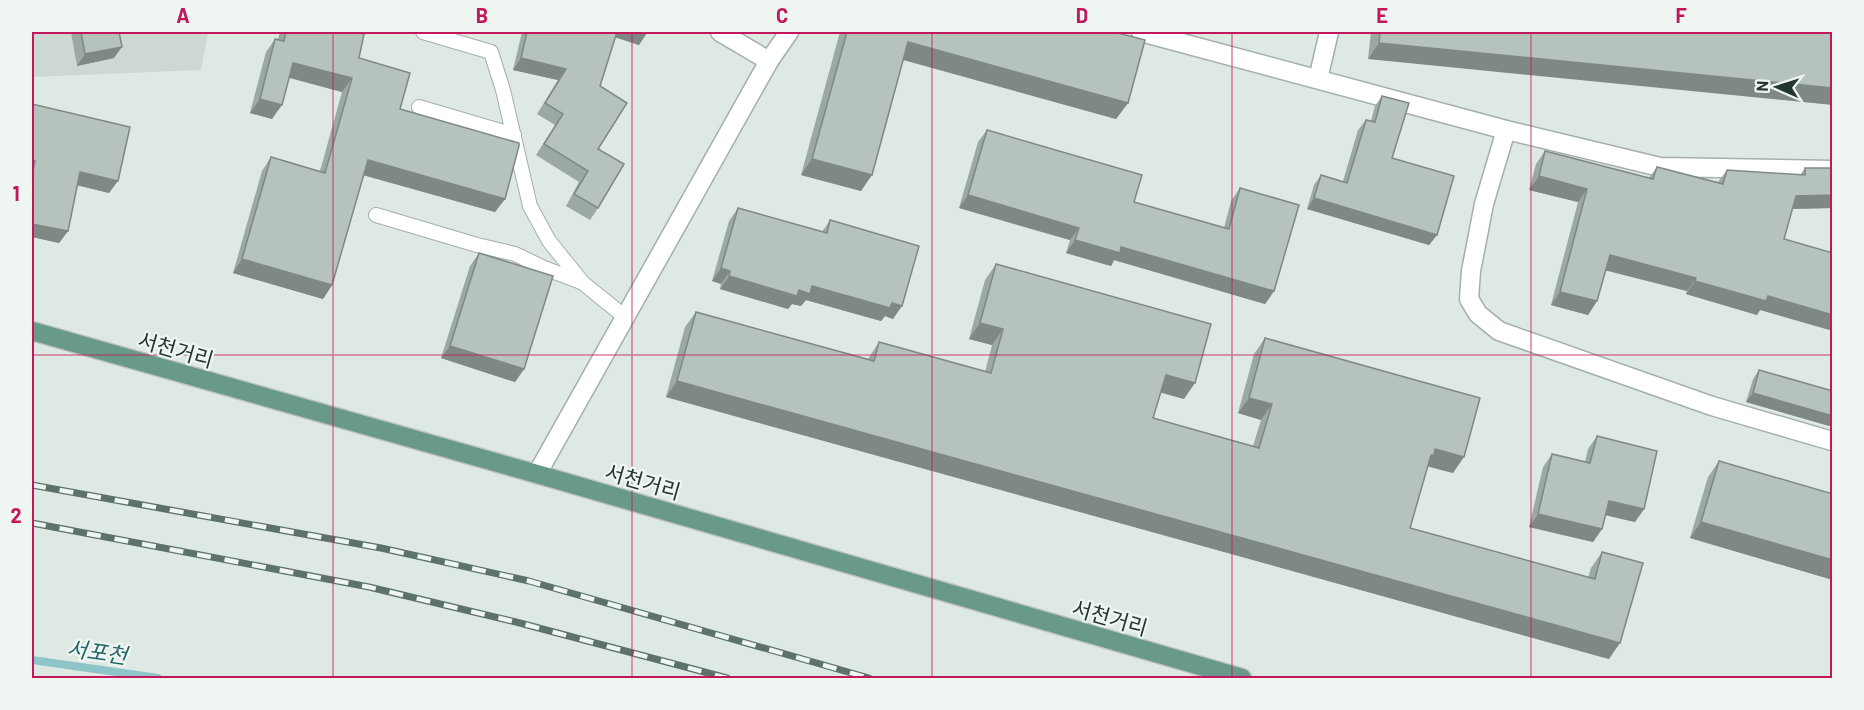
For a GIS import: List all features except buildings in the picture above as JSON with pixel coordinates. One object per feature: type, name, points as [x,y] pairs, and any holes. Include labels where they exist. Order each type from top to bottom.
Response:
[{"type":"main road","name":"서천거리","points":[[32,331],[1242,678]]},
{"type":"street","points":[[720,32],[769,61]]},
{"type":"street","points":[[537,474],[769,61],[789,32]]},
{"type":"street","points":[[1141,32],[1506,130],[1660,167],[1833,170]]},
{"type":"street","points":[[1318,79],[1329,32]]},
{"type":"street","points":[[1506,130],[1484,204],[1471,271],[1469,299],[1478,314],[1499,331],[1712,406],[1833,441]]},
{"type":"lane","points":[[423,32],[491,52],[503,90],[530,206],[549,240],[583,282],[625,316]]},
{"type":"lane","points":[[419,107],[514,135]]},
{"type":"lane","points":[[376,215],[515,255],[583,282]]},
{"type":"shaded area","points":[[32,32],[208,32],[201,70],[32,77]]},
{"type":"waterway","name":"서포천","points":[[32,660],[158,678]]},
{"type":"railway","points":[[32,485],[381,548],[529,581],[869,678]]},
{"type":"railway","points":[[32,523],[369,587],[516,622],[727,678]]}]
